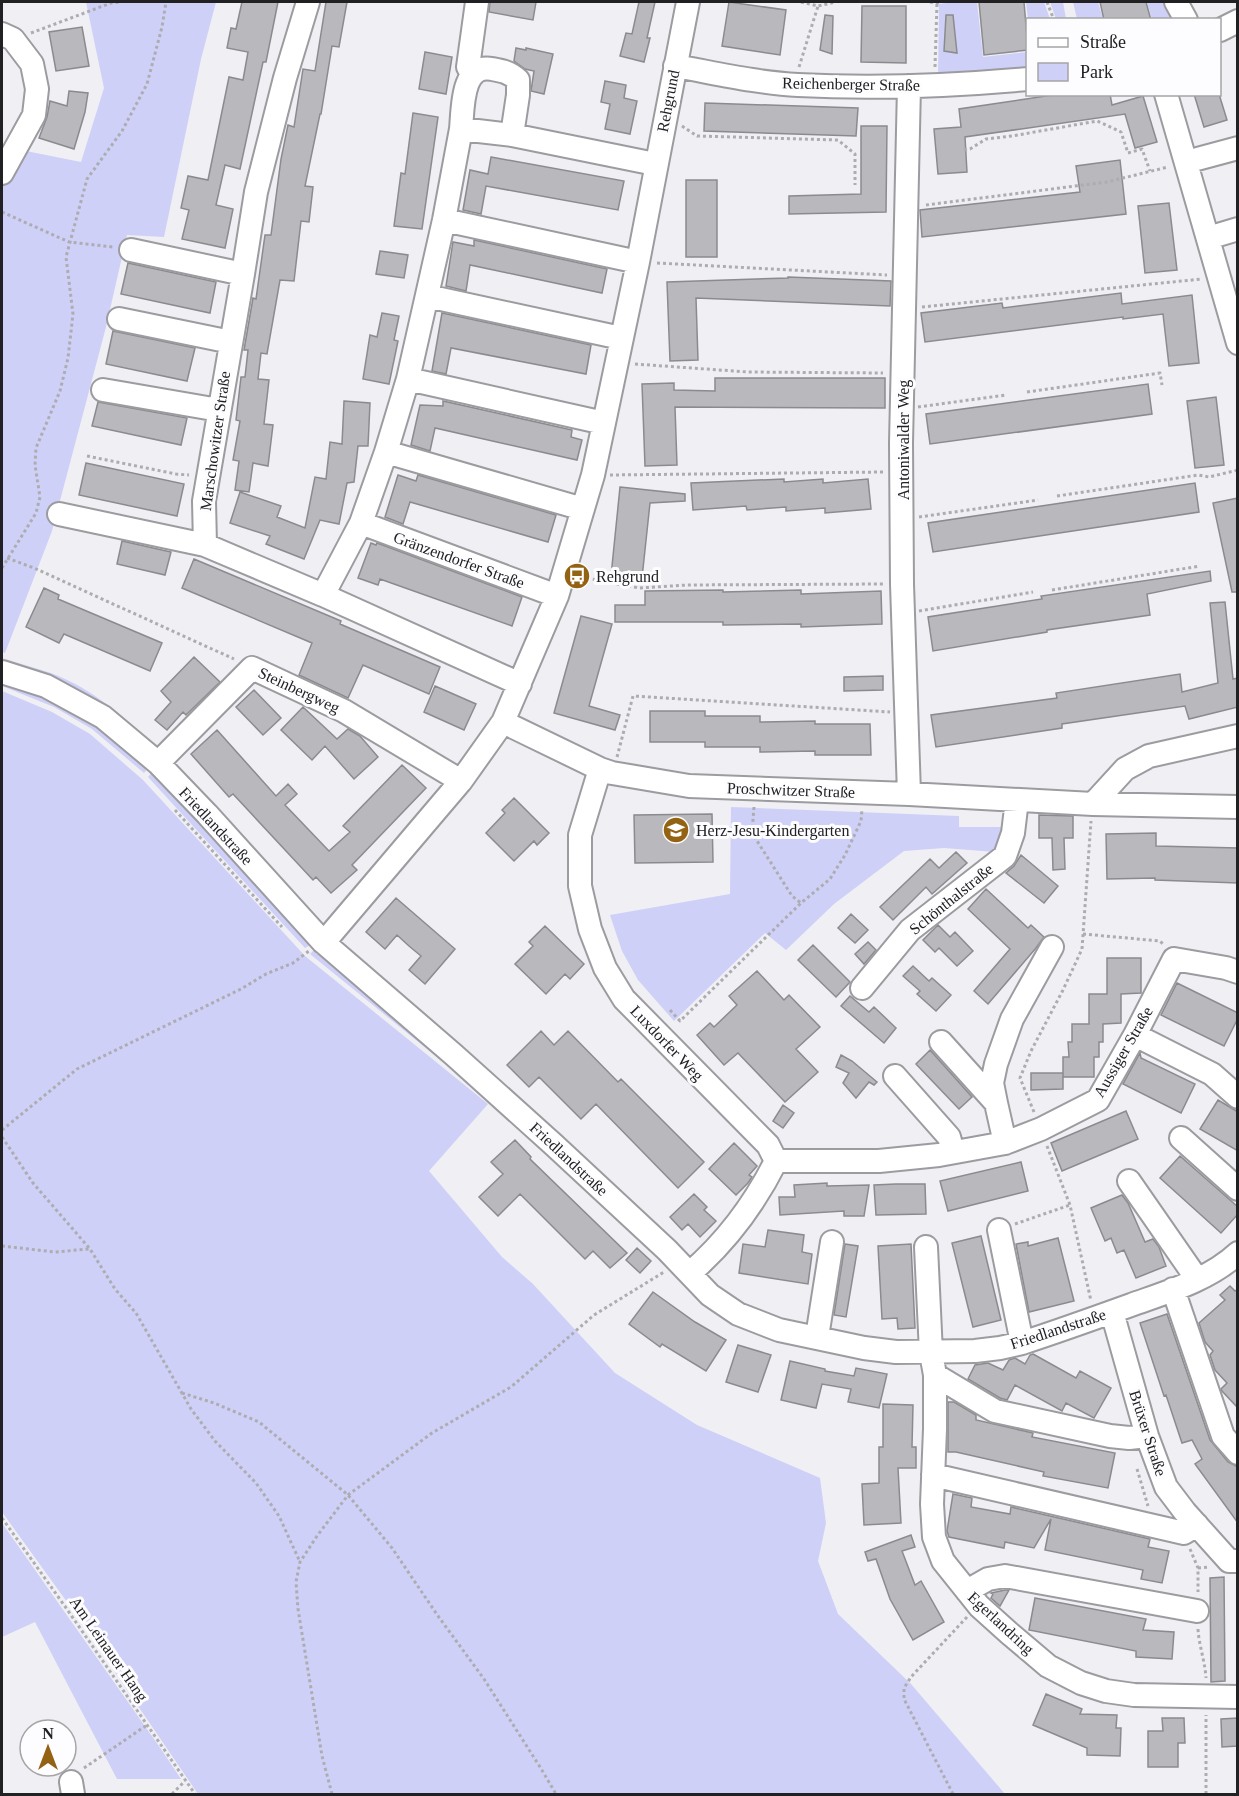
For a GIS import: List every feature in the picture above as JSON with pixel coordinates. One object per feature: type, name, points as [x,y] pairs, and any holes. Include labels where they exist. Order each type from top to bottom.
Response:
[{"type":"street","name":"Marschowitzer Straße","points":[[205,545],[204,501],[256,192],[285,78],[308,2]]},
{"type":"street","points":[[473,74],[468,67],[477,2]]},
{"type":"street","name":"Rehgrund","points":[[314,948],[332,934],[461,781],[502,722],[557,596],[593,475],[638,262],[655,164],[688,2]]},
{"type":"street","points":[[1176,2],[1185,18]]},
{"type":"street","points":[[1221,30],[1238,21]]},
{"type":"street","points":[[2,173],[34,115],[37,89],[32,64],[7,37]]},
{"type":"street","name":"Reichenberger Straße","points":[[675,66],[796,85],[909,86],[1026,79]]},
{"type":"street","points":[[323,595],[361,523],[408,379],[444,220],[461,129],[466,84],[473,74],[486,68],[509,72],[518,80],[512,135]]},
{"type":"street","name":"Antoniwalder Weg","points":[[909,86],[901,443],[902,584],[909,794]]},
{"type":"street","points":[[1167,96],[1218,277],[1236,330]]},
{"type":"street","points":[[461,129],[512,135],[655,164]]},
{"type":"street","points":[[1186,162],[1238,148]]},
{"type":"street","points":[[444,220],[638,262]]},
{"type":"street","points":[[1208,238],[1238,230]]},
{"type":"street","points":[[131,250],[243,274]]},
{"type":"street","points":[[427,296],[621,338]]},
{"type":"street","points":[[119,319],[231,342]]},
{"type":"street","points":[[408,379],[604,423]]},
{"type":"street","points":[[103,390],[219,410]]},
{"type":"street","points":[[386,452],[583,509]]},
{"type":"street","points":[[59,514],[205,545],[323,595],[520,684]]},
{"type":"street","name":"Gränzendorfer Straße","points":[[361,523],[557,596]]},
{"type":"street","name":"Steinbergweg","points":[[158,763],[252,668],[344,711],[461,781]]},
{"type":"street","name":"Friedlandstraße","points":[[2,672],[45,686],[103,717],[158,763],[207,814],[314,948],[463,1062],[632,1218],[710,1295],[738,1314],[779,1330],[864,1348],[931,1353],[1000,1348],[1173,1289],[1224,1264],[1238,1252]]},
{"type":"street","name":"Proschwitzer Straße","points":[[502,722],[606,771],[689,786],[909,794],[1093,804],[1238,807]]},
{"type":"street","points":[[1093,804],[1125,769],[1149,756],[1238,736]]},
{"type":"street","name":"Luxdorfer Weg","points":[[606,771],[580,835],[580,886],[590,929],[605,968],[624,999],[768,1145],[776,1161]]},
{"type":"street","name":"Schönthalstraße","points":[[862,988],[910,930],[1005,856],[1013,833],[1017,800]]},
{"type":"street","points":[[1005,1143],[992,1083],[996,1065],[1012,1018],[1052,947]]},
{"type":"street","points":[[1174,959],[1238,972]]},
{"type":"street","name":"Aussiger Straße","points":[[776,1161],[879,1161],[1005,1143],[1041,1129],[1098,1101],[1174,959]]},
{"type":"street","points":[[1135,1035],[1212,1074],[1238,1097]]},
{"type":"street","points":[[941,1042],[996,1103]]},
{"type":"street","points":[[895,1076],[949,1137],[953,1152]]},
{"type":"street","points":[[1180,1138],[1238,1189]]},
{"type":"street","points":[[685,1268],[739,1222],[763,1187],[776,1161]]},
{"type":"street","points":[[1129,1181],[1197,1279]]},
{"type":"street","points":[[999,1230],[1022,1342]]},
{"type":"street","points":[[817,1337],[832,1242]]},
{"type":"street","name":"Egerlandring","points":[[926,1247],[931,1353],[935,1375],[934,1537],[943,1562],[973,1598],[1047,1666],[1081,1683],[1106,1691],[1134,1695],[1238,1697]]},
{"type":"street","points":[[1173,1289],[1223,1436],[1238,1453]]},
{"type":"street","name":"Brüxer Straße","points":[[1104,1314],[1166,1487],[1197,1525],[1233,1561]]},
{"type":"street","points":[[935,1375],[995,1411],[1110,1436],[1129,1438],[1147,1436]]},
{"type":"street","points":[[933,1475],[1184,1533],[1197,1525]]},
{"type":"street","points":[[973,1598],[988,1579],[1005,1576],[1197,1611]]},
{"type":"path","points":[[7,37],[111,2],[120,2]]},
{"type":"path","points":[[2,568],[36,513],[39,497],[34,465],[36,448],[60,391],[68,358],[73,314],[66,257],[87,179],[122,131],[147,84],[166,2]]},
{"type":"path","points":[[801,2],[818,6],[836,2]]},
{"type":"path","points":[[930,2],[942,2]]},
{"type":"path","points":[[1047,2],[1052,18]]},
{"type":"path","points":[[935,85],[937,3]]},
{"type":"path","points":[[796,85],[799,66],[818,6]]},
{"type":"path","points":[[664,120],[682,126],[697,136],[838,140],[855,154],[855,185]]},
{"type":"path","points":[[964,150],[986,139],[1097,121],[1121,132],[1128,153],[1142,149],[1150,171]]},
{"type":"path","points":[[906,207],[1107,182],[1186,162]]},
{"type":"path","points":[[2,212],[69,242],[131,250]]},
{"type":"path","points":[[638,262],[904,276]]},
{"type":"path","points":[[937,306],[1218,277]]},
{"type":"path","points":[[615,363],[748,372],[903,373]]},
{"type":"path","points":[[1027,392],[1160,373],[1162,385]]},
{"type":"path","points":[[903,409],[1006,395]]},
{"type":"path","points":[[87,456],[176,474]]},
{"type":"path","points":[[1057,496],[1198,475],[1209,477],[1238,470]]},
{"type":"path","points":[[593,475],[902,472]]},
{"type":"path","points":[[902,519],[1038,500]]},
{"type":"path","points":[[7,558],[34,568],[252,668]]},
{"type":"path","points":[[1052,590],[1200,567]]},
{"type":"path","points":[[564,574],[639,588],[687,585],[902,584]]},
{"type":"path","points":[[903,613],[1033,592]]},
{"type":"path","points":[[606,771],[633,696],[906,713]]},
{"type":"path","points":[[756,788],[752,833],[792,896],[801,903]]},
{"type":"path","points":[[669,1010],[680,1021],[801,903],[830,879],[845,855],[861,821],[864,792]]},
{"type":"path","points":[[1093,804],[1082,949],[1020,1078],[1070,1205],[1104,1314]]},
{"type":"path","points":[[1083,934],[1160,941],[1174,959]]},
{"type":"path","points":[[2,1130],[78,1070],[241,989],[266,974],[293,963],[314,948]]},
{"type":"path","points":[[2,1137],[33,1183],[90,1249],[115,1289],[136,1313],[191,1408],[215,1441],[256,1483],[279,1516],[300,1562]]},
{"type":"path","points":[[999,1230],[1070,1205]]},
{"type":"path","points":[[2,1246],[54,1252],[90,1249]]},
{"type":"path","points":[[332,1794],[322,1756],[298,1609],[296,1582],[300,1562],[317,1536],[348,1495],[432,1433],[511,1387],[594,1315],[685,1268]]},
{"type":"path","points":[[182,1393],[214,1403],[259,1422],[348,1495],[392,1548],[484,1679],[556,1794]]},
{"type":"path","name":"Am Leinauer Hang","points":[[2,1518],[195,1794]]},
{"type":"path","points":[[953,1794],[904,1699],[904,1688],[910,1677],[926,1660],[973,1598]]},
{"type":"path","points":[[1206,1794],[1207,1697]]},
{"type":"path","points":[[72,1788],[76,1773],[147,1725]]},
{"type":"path","points":[[172,1794],[185,1781]]},
{"type":"green space","points":[[86,2],[216,2],[201,59],[164,237],[127,235],[106,327],[52,531],[5,653],[2,652],[2,182],[21,150],[81,162],[104,88]]},
{"type":"green space","points":[[977,2],[983,57],[1026,52],[1026,71],[938,76],[939,4]]},
{"type":"green space","points":[[1026,2],[1044,2],[1050,18],[1028,18]]},
{"type":"green space","points":[[1050,2],[1063,2],[1066,18],[1056,18]]},
{"type":"green space","points":[[1073,2],[1098,2],[1103,18],[1077,18]]},
{"type":"green space","points":[[1147,2],[1168,2],[1176,18],[1152,18]]},
{"type":"green space","points":[[2,658],[51,673],[82,688],[123,717],[160,752],[2,664]]},
{"type":"green space","points":[[2,680],[14,683],[99,724],[150,766],[144,773],[92,729],[54,707],[2,686]]},
{"type":"green space","points":[[2,691],[52,712],[90,734],[143,780],[305,956],[488,1104],[429,1171],[502,1257],[533,1284],[615,1373],[697,1425],[820,1478],[826,1523],[818,1561],[838,1614],[911,1684],[1005,1794],[198,1794],[67,1602],[2,1512]]},
{"type":"green space","points":[[153,771],[201,820],[310,945],[305,948],[148,777]]},
{"type":"green space","points":[[731,807],[959,816],[959,827],[1005,827],[995,852],[944,848],[904,851],[834,904],[786,950],[765,933],[674,1021],[638,980],[622,951],[610,915],[730,894]]},
{"type":"green space","points":[[315,949],[450,1061],[542,1147],[448,1066],[310,954]]},
{"type":"green space","points":[[2,1523],[181,1779],[117,1779],[35,1622],[2,1637]]},
{"type":"building","points":[[242,2],[278,2],[240,169],[225,165],[216,205],[233,209],[225,248],[182,239],[189,210],[181,208],[188,176],[208,180],[229,77],[243,80],[248,52],[227,48],[231,28],[236,29]]},
{"type":"building","points":[[326,2],[347,2],[339,47],[332,46],[321,114],[305,186],[313,187],[309,222],[301,221],[294,281],[280,280],[267,354],[261,353],[258,379],[269,380],[264,424],[273,425],[268,466],[253,463],[249,492],[235,490],[239,461],[233,460],[240,421],[236,420],[241,377],[245,377],[248,350],[244,350],[253,298],[256,299],[265,235],[271,235],[288,125],[294,127],[303,69],[315,71]]},
{"type":"building","points":[[490,2],[536,2],[533,20],[489,12]]},
{"type":"building","points":[[639,2],[655,2],[644,62],[620,56],[626,33],[632,34]]},
{"type":"building","points":[[729,2],[786,10],[780,55],[722,46]]},
{"type":"building","points":[[979,2],[1024,2],[1026,50],[984,55]]},
{"type":"building","points":[[1100,2],[1146,2],[1150,18],[1104,18]]},
{"type":"building","points":[[862,6],[906,6],[906,63],[861,62]]},
{"type":"building","points":[[825,15],[833,16],[832,54],[820,50]]},
{"type":"building","points":[[946,15],[953,15],[957,53],[944,51]]},
{"type":"building","points":[[82,27],[89,66],[56,71],[49,32]]},
{"type":"building","points":[[516,48],[553,54],[544,94],[531,91],[534,71],[525,69],[514,61]]},
{"type":"building","points":[[425,52],[452,57],[446,94],[419,89]]},
{"type":"building","points":[[605,81],[626,85],[624,98],[637,101],[630,134],[605,129],[610,104],[601,102]]},
{"type":"building","points":[[69,91],[88,93],[74,149],[39,138],[50,101],[67,106]]},
{"type":"building","points":[[1046,96],[1110,96],[1112,105],[1143,96],[1157,142],[1135,148],[1125,114],[965,137],[967,172],[938,174],[934,129],[961,127],[959,109]]},
{"type":"building","points":[[1195,96],[1220,96],[1227,120],[1204,127]]},
{"type":"building","points":[[705,103],[858,108],[856,136],[704,131]]},
{"type":"building","points":[[413,113],[438,117],[422,229],[394,226],[401,173],[405,174]]},
{"type":"building","points":[[861,126],[887,126],[886,212],[789,214],[789,196],[861,194]]},
{"type":"building","points":[[491,157],[624,181],[618,210],[486,186],[481,214],[463,210],[470,170],[488,174]]},
{"type":"building","points":[[1120,160],[1126,214],[922,237],[920,210],[1080,192],[1076,166]]},
{"type":"building","points":[[686,180],[717,180],[717,257],[686,257]]},
{"type":"building","points":[[1169,203],[1177,270],[1145,273],[1138,206]]},
{"type":"building","points":[[474,240],[607,269],[602,293],[470,265],[466,291],[446,286],[453,242],[474,246]]},
{"type":"building","points":[[380,251],[408,255],[404,278],[376,274]]},
{"type":"building","points":[[128,263],[216,282],[210,313],[121,294]]},
{"type":"building","points":[[788,277],[891,281],[890,306],[696,298],[698,360],[670,361],[667,282]]},
{"type":"building","points":[[1121,293],[1122,304],[1192,295],[1199,363],[1169,366],[1163,314],[925,342],[921,313],[1002,303],[1003,308]]},
{"type":"building","points":[[382,313],[399,316],[394,340],[398,341],[389,384],[363,379],[370,335],[377,337]]},
{"type":"building","points":[[442,313],[591,345],[586,374],[451,348],[446,374],[432,371]]},
{"type":"building","points":[[113,331],[195,348],[187,381],[106,364]]},
{"type":"building","points":[[715,378],[885,378],[885,408],[675,407],[677,465],[645,466],[642,384],[674,383],[674,390],[715,391]]},
{"type":"building","points":[[1148,384],[1152,414],[930,444],[926,414]]},
{"type":"building","points":[[1216,397],[1224,465],[1195,468],[1187,401]]},
{"type":"building","points":[[344,401],[370,403],[368,446],[358,446],[354,482],[347,483],[339,524],[320,520],[304,559],[266,544],[270,536],[230,523],[240,492],[281,506],[277,517],[305,528],[315,477],[326,479],[330,442],[342,444]]},
{"type":"building","points":[[443,401],[572,430],[571,437],[582,440],[577,460],[435,428],[430,451],[411,445],[420,405],[443,406]]},
{"type":"building","points":[[98,402],[187,418],[181,445],[92,426]]},
{"type":"building","points":[[86,463],[184,484],[177,516],[79,495]]},
{"type":"building","points":[[398,475],[416,481],[418,475],[556,515],[548,542],[410,502],[403,524],[385,517]]},
{"type":"building","points":[[784,479],[784,482],[823,479],[823,483],[868,479],[871,509],[825,513],[825,508],[786,511],[786,507],[747,510],[746,506],[693,510],[691,483]]},
{"type":"building","points":[[1195,483],[1199,512],[933,552],[928,523]]},
{"type":"building","points":[[620,487],[685,494],[685,501],[650,503],[642,578],[611,576]]},
{"type":"building","points":[[1238,498],[1238,592],[1232,592],[1213,503]]},
{"type":"building","points":[[122,541],[171,552],[165,575],[117,564]]},
{"type":"building","points":[[371,543],[376,545],[377,543],[522,597],[512,626],[380,579],[378,585],[358,578]]},
{"type":"building","points":[[194,559],[341,621],[340,624],[440,667],[429,694],[363,665],[348,698],[299,675],[312,643],[182,588]]},
{"type":"building","points":[[1210,571],[1211,581],[1147,594],[1150,615],[1047,630],[1047,632],[933,651],[928,617],[1042,599],[1041,596]]},
{"type":"building","points":[[44,588],[59,595],[58,599],[162,643],[150,671],[64,634],[59,643],[26,627]]},
{"type":"building","points":[[723,590],[723,592],[801,590],[801,594],[881,591],[882,624],[801,627],[801,624],[723,625],[723,622],[615,622],[615,605],[645,605],[645,591]]},
{"type":"building","points":[[1225,602],[1233,679],[1238,678],[1238,707],[1189,719],[1185,706],[1062,724],[1062,728],[936,747],[931,715],[1057,698],[1056,693],[1180,674],[1182,692],[1218,683],[1210,603]]},
{"type":"building","points":[[581,616],[612,624],[589,706],[620,715],[615,730],[554,713]]},
{"type":"building","points":[[194,657],[220,682],[186,715],[183,712],[167,730],[155,720],[171,702],[161,691]]},
{"type":"building","points":[[883,676],[883,690],[844,691],[844,677]]},
{"type":"building","points":[[435,686],[476,704],[464,730],[424,712]]},
{"type":"building","points":[[254,690],[281,718],[263,735],[236,707]]},
{"type":"building","points":[[303,707],[337,739],[348,729],[360,736],[378,757],[354,779],[325,746],[312,760],[281,730]]},
{"type":"building","points":[[650,711],[705,711],[705,716],[760,716],[760,722],[815,721],[815,724],[870,724],[871,755],[815,755],[815,751],[760,752],[760,747],[705,747],[705,742],[650,742]]},
{"type":"building","points":[[217,730],[276,796],[288,784],[297,794],[285,805],[329,851],[350,832],[343,826],[402,765],[426,788],[352,865],[357,870],[331,893],[316,877],[313,880],[233,794],[229,797],[191,754]]},
{"type":"building","points":[[514,798],[549,833],[537,845],[534,841],[514,861],[486,833],[505,813],[502,810]]},
{"type":"building","points":[[712,814],[713,862],[635,863],[634,815]]},
{"type":"building","points":[[1039,815],[1073,816],[1073,838],[1064,838],[1065,869],[1053,870],[1052,838],[1039,838]]},
{"type":"building","points":[[1156,833],[1156,846],[1238,848],[1238,883],[1155,880],[1155,878],[1107,879],[1106,834]]},
{"type":"building","points":[[956,852],[967,863],[932,894],[926,887],[893,920],[880,907],[930,859],[939,868]]},
{"type":"building","points":[[1021,855],[1058,886],[1044,903],[1006,873]]},
{"type":"building","points":[[986,889],[1028,928],[1031,925],[1044,937],[988,1004],[974,991],[1010,949],[968,909]]},
{"type":"building","points":[[396,898],[455,949],[425,984],[409,970],[421,956],[397,935],[385,949],[366,932]]},
{"type":"building","points":[[851,914],[868,930],[855,943],[838,928]]},
{"type":"building","points":[[938,925],[950,937],[955,932],[973,951],[957,966],[939,948],[935,952],[923,940]]},
{"type":"building","points":[[545,926],[584,964],[570,979],[565,974],[546,994],[515,964],[533,946],[529,942]]},
{"type":"building","points":[[868,942],[876,950],[864,964],[855,954]]},
{"type":"building","points":[[813,945],[850,982],[836,997],[798,960]]},
{"type":"building","points":[[1107,958],[1141,958],[1141,993],[1121,994],[1121,1023],[1103,1024],[1103,1042],[1099,1042],[1099,1057],[1094,1057],[1094,1077],[1063,1077],[1063,1057],[1069,1057],[1068,1042],[1072,1042],[1072,1024],[1089,1024],[1089,994],[1107,994]]},
{"type":"building","points":[[913,966],[929,981],[932,978],[951,995],[936,1011],[917,994],[920,991],[903,976]]},
{"type":"building","points":[[757,971],[784,1000],[789,995],[820,1027],[796,1049],[818,1072],[785,1102],[738,1053],[724,1065],[697,1035],[710,1023],[714,1027],[737,1005],[729,996]]},
{"type":"building","points":[[1177,983],[1238,1013],[1238,1018],[1224,1046],[1161,1015]]},
{"type":"building","points":[[850,996],[869,1012],[874,1007],[896,1028],[884,1043],[841,1006]]},
{"type":"building","points":[[541,1031],[554,1045],[568,1031],[618,1082],[621,1079],[704,1162],[678,1188],[596,1104],[581,1119],[539,1077],[529,1087],[507,1065]]},
{"type":"building","points":[[930,1050],[972,1097],[959,1109],[916,1064]]},
{"type":"building","points":[[1140,1053],[1141,1058],[1195,1084],[1181,1113],[1123,1084]]},
{"type":"building","points":[[841,1055],[852,1061],[877,1082],[874,1085],[869,1082],[856,1098],[843,1083],[849,1073],[836,1067]]},
{"type":"building","points":[[1031,1073],[1063,1073],[1063,1089],[1031,1090]]},
{"type":"building","points":[[1218,1100],[1238,1112],[1238,1151],[1200,1129]]},
{"type":"building","points":[[783,1105],[794,1113],[783,1128],[773,1121]]},
{"type":"building","points":[[1126,1111],[1138,1139],[1062,1171],[1051,1143]]},
{"type":"building","points":[[515,1140],[531,1157],[530,1159],[627,1253],[610,1268],[593,1251],[585,1259],[520,1194],[498,1216],[479,1197],[503,1174],[491,1162]]},
{"type":"building","points":[[734,1143],[757,1166],[749,1175],[752,1177],[748,1183],[736,1195],[709,1169]]},
{"type":"building","points":[[1180,1156],[1238,1207],[1238,1214],[1221,1233],[1160,1178]]},
{"type":"building","points":[[1021,1162],[1028,1191],[948,1211],[940,1181]]},
{"type":"building","points":[[827,1183],[827,1186],[869,1185],[864,1216],[844,1216],[844,1211],[780,1215],[779,1197],[795,1197],[794,1185]]},
{"type":"building","points":[[925,1184],[926,1214],[876,1215],[874,1185]]},
{"type":"building","points":[[694,1194],[707,1207],[704,1210],[716,1221],[700,1237],[688,1224],[682,1230],[670,1217]]},
{"type":"building","points":[[1122,1195],[1128,1203],[1145,1242],[1153,1239],[1159,1247],[1166,1266],[1136,1278],[1124,1250],[1117,1253],[1111,1238],[1105,1241],[1091,1208]]},
{"type":"building","points":[[768,1230],[804,1235],[802,1252],[812,1254],[808,1284],[739,1273],[743,1244],[765,1247]]},
{"type":"building","points":[[981,1236],[1001,1320],[973,1327],[952,1243]]},
{"type":"building","points":[[1058,1238],[1074,1301],[1029,1312],[1016,1244],[1028,1242],[1028,1246]]},
{"type":"building","points":[[845,1244],[858,1246],[846,1317],[834,1315]]},
{"type":"building","points":[[911,1244],[915,1328],[898,1329],[897,1318],[882,1319],[878,1246]]},
{"type":"building","points":[[637,1248],[651,1261],[640,1273],[626,1260]]},
{"type":"building","points":[[1230,1286],[1235,1291],[1238,1289],[1238,1408],[1221,1389],[1227,1383],[1215,1370],[1210,1355],[1213,1351],[1205,1342],[1199,1323],[1225,1300],[1220,1295]]},
{"type":"building","points":[[653,1292],[695,1322],[726,1340],[706,1371],[662,1344],[660,1347],[629,1324]]},
{"type":"building","points":[[1167,1314],[1210,1440],[1228,1462],[1238,1467],[1238,1523],[1195,1464],[1202,1459],[1192,1440],[1182,1443],[1166,1395],[1164,1396],[1140,1323]]},
{"type":"building","points":[[738,1345],[771,1355],[758,1392],[726,1382]]},
{"type":"building","points":[[1033,1354],[1076,1378],[1080,1371],[1111,1388],[1094,1418],[1066,1403],[1062,1411],[1015,1385],[1007,1400],[1000,1398],[968,1379],[975,1365],[988,1363],[1003,1370],[1009,1360],[1015,1358],[1025,1364]]},
{"type":"building","points":[[790,1361],[854,1376],[856,1368],[887,1374],[879,1408],[848,1402],[851,1389],[822,1384],[816,1408],[781,1400]]},
{"type":"building","points":[[948,1402],[954,1402],[976,1415],[976,1420],[1033,1433],[1032,1437],[1115,1453],[1108,1488],[1043,1476],[1044,1472],[948,1452]]},
{"type":"building","points":[[883,1404],[913,1405],[912,1447],[916,1447],[916,1468],[898,1468],[901,1523],[864,1525],[862,1484],[879,1483],[879,1447],[883,1447]]},
{"type":"building","points":[[953,1494],[972,1498],[971,1507],[1010,1514],[1011,1507],[1150,1539],[1148,1547],[1169,1551],[1162,1583],[1141,1579],[1143,1570],[1045,1550],[1051,1519],[1034,1548],[1005,1542],[1004,1548],[949,1537],[947,1531]]},
{"type":"building","points":[[911,1535],[915,1547],[902,1551],[915,1585],[921,1581],[944,1622],[913,1640],[890,1599],[876,1559],[868,1561],[865,1552]]},
{"type":"building","points":[[1224,1577],[1225,1681],[1211,1682],[1210,1578]]},
{"type":"building","points":[[1009,1590],[1000,1606],[991,1598],[993,1594],[991,1593]]},
{"type":"building","points":[[1035,1598],[1146,1619],[1143,1630],[1174,1632],[1172,1659],[1136,1657],[1136,1651],[1029,1630]]},
{"type":"building","points":[[1046,1694],[1082,1709],[1080,1714],[1117,1715],[1116,1728],[1121,1728],[1120,1756],[1087,1755],[1087,1748],[1033,1725]]},
{"type":"building","points":[[1162,1718],[1184,1718],[1185,1743],[1178,1743],[1178,1767],[1148,1767],[1148,1731],[1163,1731]]},
{"type":"building","points":[[1238,1718],[1238,1746],[1222,1747],[1221,1719]]},
{"type":"place","name":"Rehgrund","points":[[577,576]]},
{"type":"place","name":"Herz-Jesu-Kindergarten","points":[[676,830]]}]
